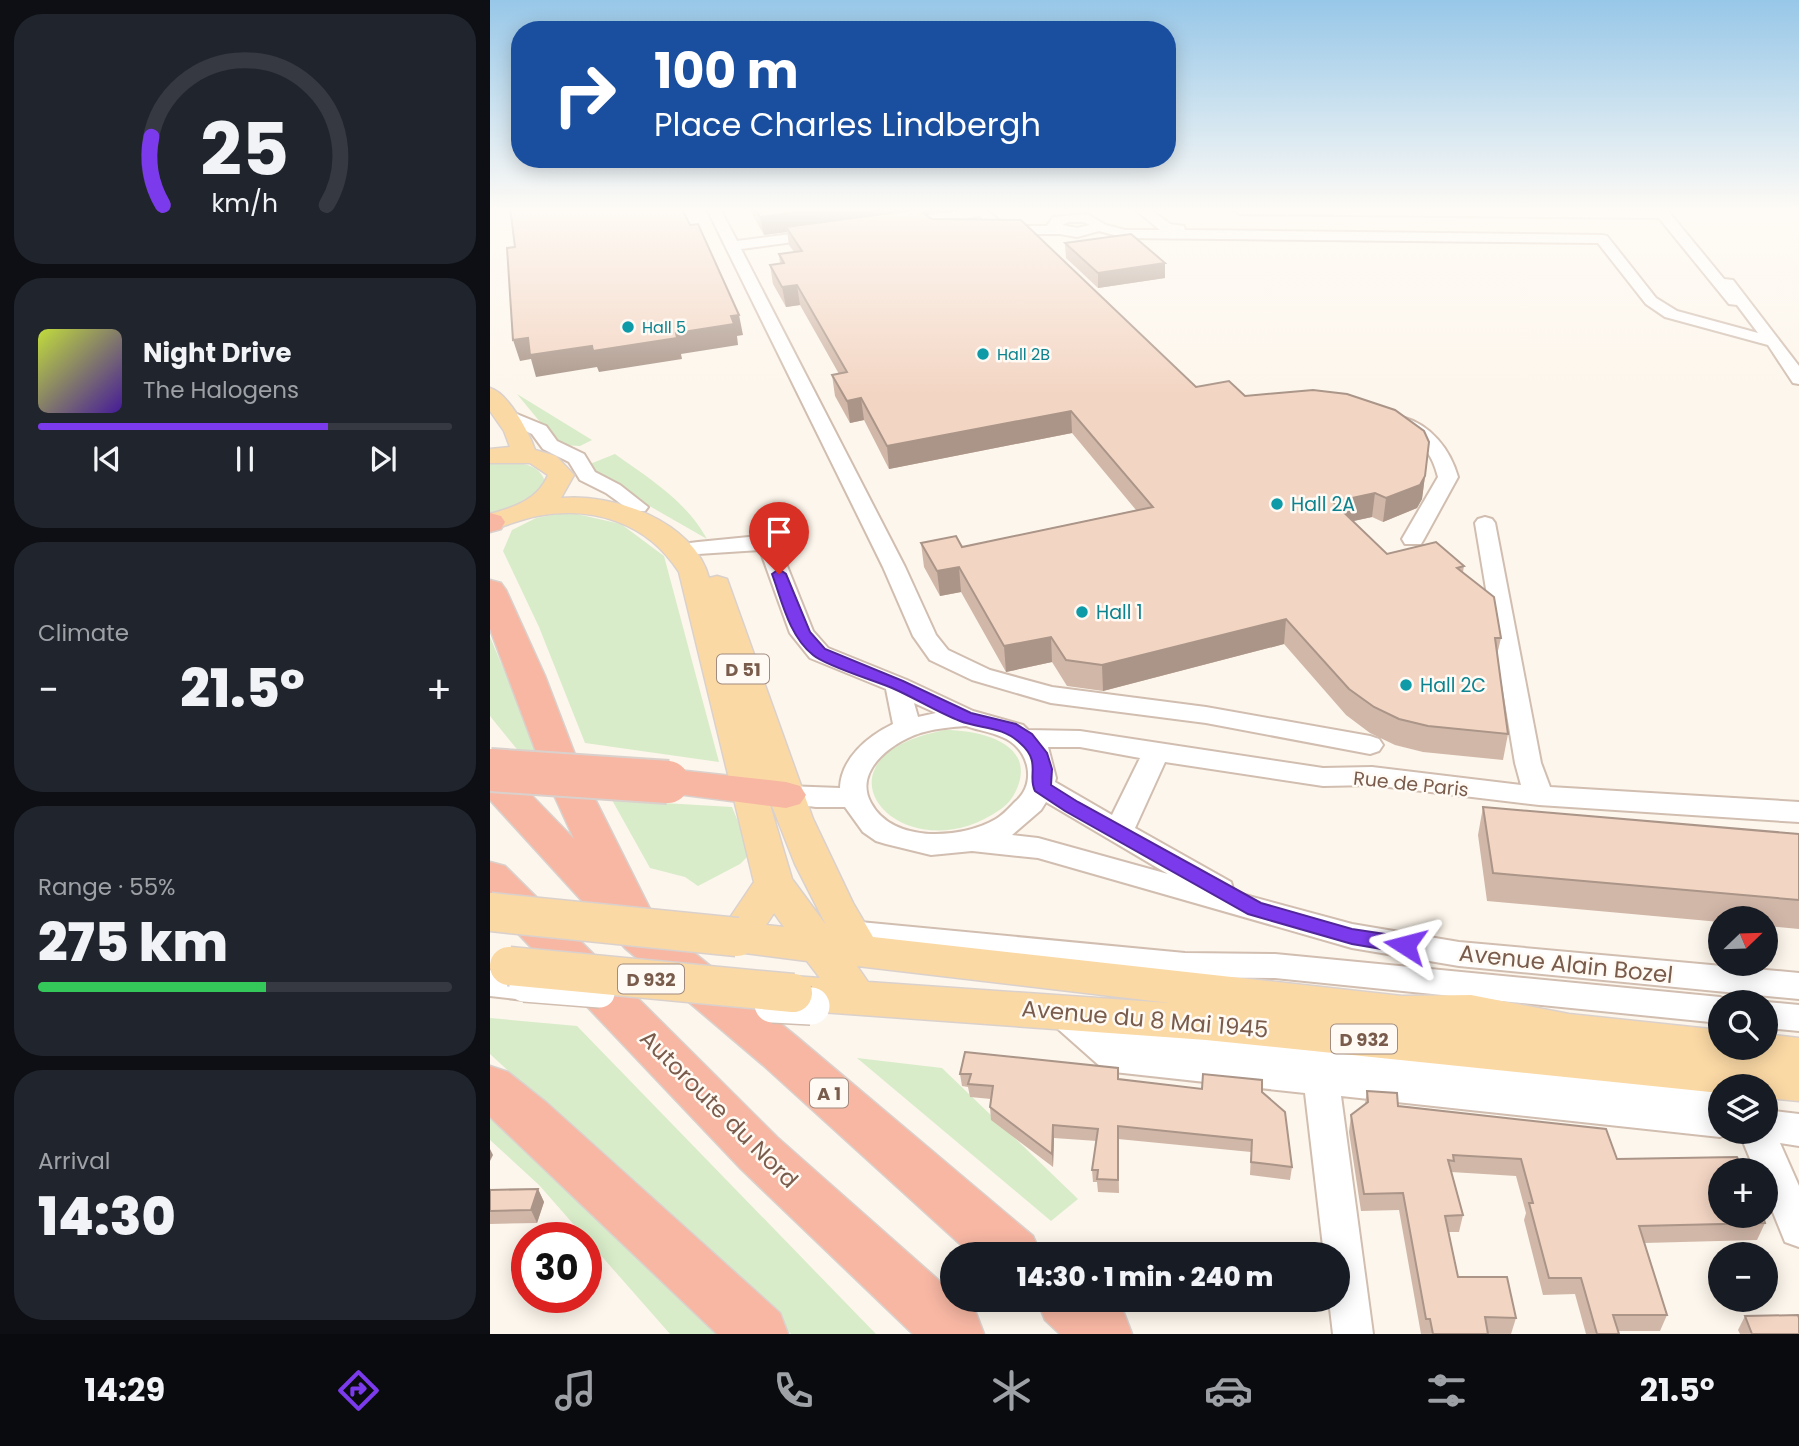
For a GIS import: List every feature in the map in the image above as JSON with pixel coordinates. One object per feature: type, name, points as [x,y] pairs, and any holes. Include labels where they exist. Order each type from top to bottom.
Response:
[{"type":"highway","points":[[490,590],[527,676],[563,773],[641,936]]},
{"type":"highway","points":[[490,770],[668,782],[767,793]]},
{"type":"highway","name":"A 1","points":[[490,776],[641,936],[780,1051],[998,1242]]},
{"type":"highway","name":"Autoroute du Nord","points":[[490,877],[759,1153],[955,1334]]},
{"type":"highway","points":[[490,1087],[529,1119],[760,1334]]},
{"type":"highway","points":[[1079,1312],[1104,1334]]},
{"type":"main road","points":[[490,395],[511,423],[525,455]]},
{"type":"main road","points":[[490,456],[511,423]]},
{"type":"main road","points":[[490,456],[525,455],[543,459],[555,466],[561,475],[552,494],[529,509],[490,523]]},
{"type":"main road","name":"D 51","points":[[558,486],[638,507],[664,519],[686,535],[698,548],[717,585],[767,793],[774,883],[834,940]]},
{"type":"main road","name":"D 51","points":[[529,509],[582,504],[612,509],[643,522],[677,547],[693,572],[767,793],[826,893],[834,940],[863,1003]]},
{"type":"main road","points":[[732,928],[774,883]]},
{"type":"main road","name":"Avenue du 8 Mai 1945","points":[[490,912],[732,928],[1402,1013],[1471,1012],[1569,1032],[1708,1047]]},
{"type":"main road","name":"Avenue du 8 Mai 1945","points":[[503,975],[1072,1021],[1206,1023],[1799,1082]]},
{"type":"main road","name":"Avenue du 8 Mai 1945","points":[[1778,1054],[1799,1056]]},
{"type":"street","points":[[745,269],[894,567],[925,636],[939,655],[981,675],[1051,695],[1206,715],[1370,745]]},
{"type":"street","points":[[1626,269],[1651,300],[1671,314],[1774,342]]},
{"type":"street","points":[[1708,269],[1734,301]]},
{"type":"street","points":[[1718,269],[1799,379]]},
{"type":"street","points":[[1387,417],[1422,436],[1443,456],[1448,477],[1413,539]]},
{"type":"street","points":[[511,423],[540,430],[550,445],[577,458],[587,476],[613,489],[638,507]]},
{"type":"street","points":[[1485,523],[1528,763],[1539,796]]},
{"type":"street","points":[[698,548],[759,542],[769,545],[802,634],[819,653],[898,684],[967,718]]},
{"type":"street","points":[[898,684],[908,727]]},
{"type":"street","points":[[967,718],[1010,728],[1026,738],[1038,753],[1044,769],[1042,787],[1033,804],[1018,819],[997,832],[972,841],[939,845],[907,842],[880,831],[863,814],[853,797],[854,775],[865,755],[883,739],[908,727],[937,719],[967,718]]},
{"type":"street","name":"Rue de Paris","points":[[1026,738],[1080,739],[1277,772],[1323,777],[1371,776],[1443,787],[1539,796],[1799,812]]},
{"type":"street","points":[[1118,833],[1156,751]]},
{"type":"street","name":"Avenue Alain Bozel","points":[[1042,787],[1118,833],[1255,909]]},
{"type":"street","points":[[767,793],[816,798],[853,797]]},
{"type":"street","name":"Avenue Alain Bozel","points":[[972,841],[1038,848],[1352,936],[1459,954],[1799,986]]},
{"type":"street","points":[[490,899],[732,928]]},
{"type":"street","points":[[834,940],[1185,965],[1275,966],[1708,1009]]},
{"type":"street","points":[[1778,1016],[1799,1018]]},
{"type":"street","points":[[1072,1021],[1708,1092]]},
{"type":"street","name":"Avenue du 8 Mai 1945","points":[[1072,1021],[1114,1058],[1708,1120]]},
{"type":"street","points":[[1321,1078],[1353,1334]]},
{"type":"street","points":[[1778,1098],[1799,1100]]},
{"type":"street","points":[[1778,1127],[1799,1130]]},
{"type":"street","points":[[1762,1144],[1799,1229]]},
{"type":"green space","points":[[517,394],[592,440],[580,446],[559,445]]},
{"type":"green space","points":[[615,454],[678,502],[707,539],[639,500],[591,478],[590,464]]},
{"type":"green space","points":[[490,463],[529,466],[536,469],[545,481],[536,495],[529,500],[490,517]]},
{"type":"green space","points":[[568,512],[621,524],[664,556],[719,762],[585,743],[539,627],[503,551],[512,530],[536,518]]},
{"type":"green space","points":[[490,637],[540,755],[520,753],[490,716]]},
{"type":"green space","points":[[945,730],[985,735],[1009,747],[1021,768],[1016,790],[1010,801],[1001,809],[964,827],[930,830],[901,822],[881,806],[872,786],[878,764],[901,744]]},
{"type":"green space","points":[[612,800],[732,807],[751,853],[740,864],[698,886],[685,877],[650,868]]},
{"type":"green space","points":[[490,1018],[577,1026],[876,1334],[791,1334],[490,1054]]},
{"type":"green space","points":[[857,1058],[942,1068],[1078,1199],[1051,1221]]},
{"type":"green space","points":[[490,1114],[736,1334],[670,1334],[602,1257],[602,1222],[572,1222],[539,1185],[490,1140]]},
{"type":"building","name":"Hall 5","points":[[508,269],[718,269],[739,315],[731,316],[734,324],[676,333],[677,338],[593,351],[592,346],[530,355],[528,338],[513,340]]},
{"type":"building","points":[[772,269],[1073,269],[1196,387],[1229,381],[1245,396],[1313,390],[1347,394],[1395,410],[1424,431],[1429,442],[1425,476],[1420,485],[1386,498],[1375,493],[1333,502],[1387,554],[1436,542],[1464,566],[1457,568],[1494,597],[1501,638],[1495,638],[1508,734],[1428,726],[1399,719],[1374,707],[1349,689],[1286,619],[1102,665],[1066,660],[1051,637],[1004,646],[959,567],[937,571],[921,543],[956,536],[962,547],[1153,507],[1071,411],[887,446],[861,398],[847,401],[832,375],[847,372],[797,285],[782,287]]},
{"type":"building","points":[[1094,269],[1123,269],[1098,273]]},
{"type":"building","points":[[1483,807],[1799,834],[1799,900],[1493,873]]},
{"type":"building","points":[[965,1052],[1118,1068],[1118,1079],[1202,1089],[1203,1074],[1262,1080],[1262,1092],[1285,1112],[1292,1167],[1251,1162],[1252,1140],[1118,1126],[1118,1180],[1097,1179],[1098,1170],[1092,1170],[1098,1129],[1053,1125],[1052,1154],[990,1107],[993,1086],[968,1084],[971,1074],[960,1074]]},
{"type":"building","points":[[1367,1091],[1397,1093],[1398,1106],[1606,1129],[1617,1159],[1737,1157],[1737,1158],[1708,1158],[1708,1224],[1639,1226],[1667,1315],[1613,1315],[1619,1334],[1597,1334],[1581,1278],[1549,1278],[1529,1203],[1533,1203],[1521,1159],[1453,1155],[1454,1161],[1448,1160],[1463,1215],[1445,1216],[1458,1277],[1507,1277],[1516,1318],[1485,1317],[1488,1334],[1433,1334],[1430,1319],[1426,1319],[1403,1193],[1364,1194],[1351,1115],[1368,1102]]},
{"type":"building","points":[[538,1189],[531,1210],[490,1211],[490,1190]]},
{"type":"building","points":[[1798,1315],[1799,1334],[1752,1334],[1745,1316]]},
{"type":"place","name":"Hall 5","points":[[628,327]]},
{"type":"place","name":"Hall 2B","points":[[983,354]]},
{"type":"place","name":"Hall 2A","points":[[1277,504]]},
{"type":"place","name":"Hall 1","points":[[1082,612]]},
{"type":"place","name":"Hall 2C","points":[[1406,685]]},
{"type":"route","points":[[779,574],[796,612],[802,634],[819,653],[898,684],[967,718],[1010,728],[1026,738],[1038,753],[1044,769],[1042,787],[1072,807],[1255,909],[1352,936],[1405,945]]}]
